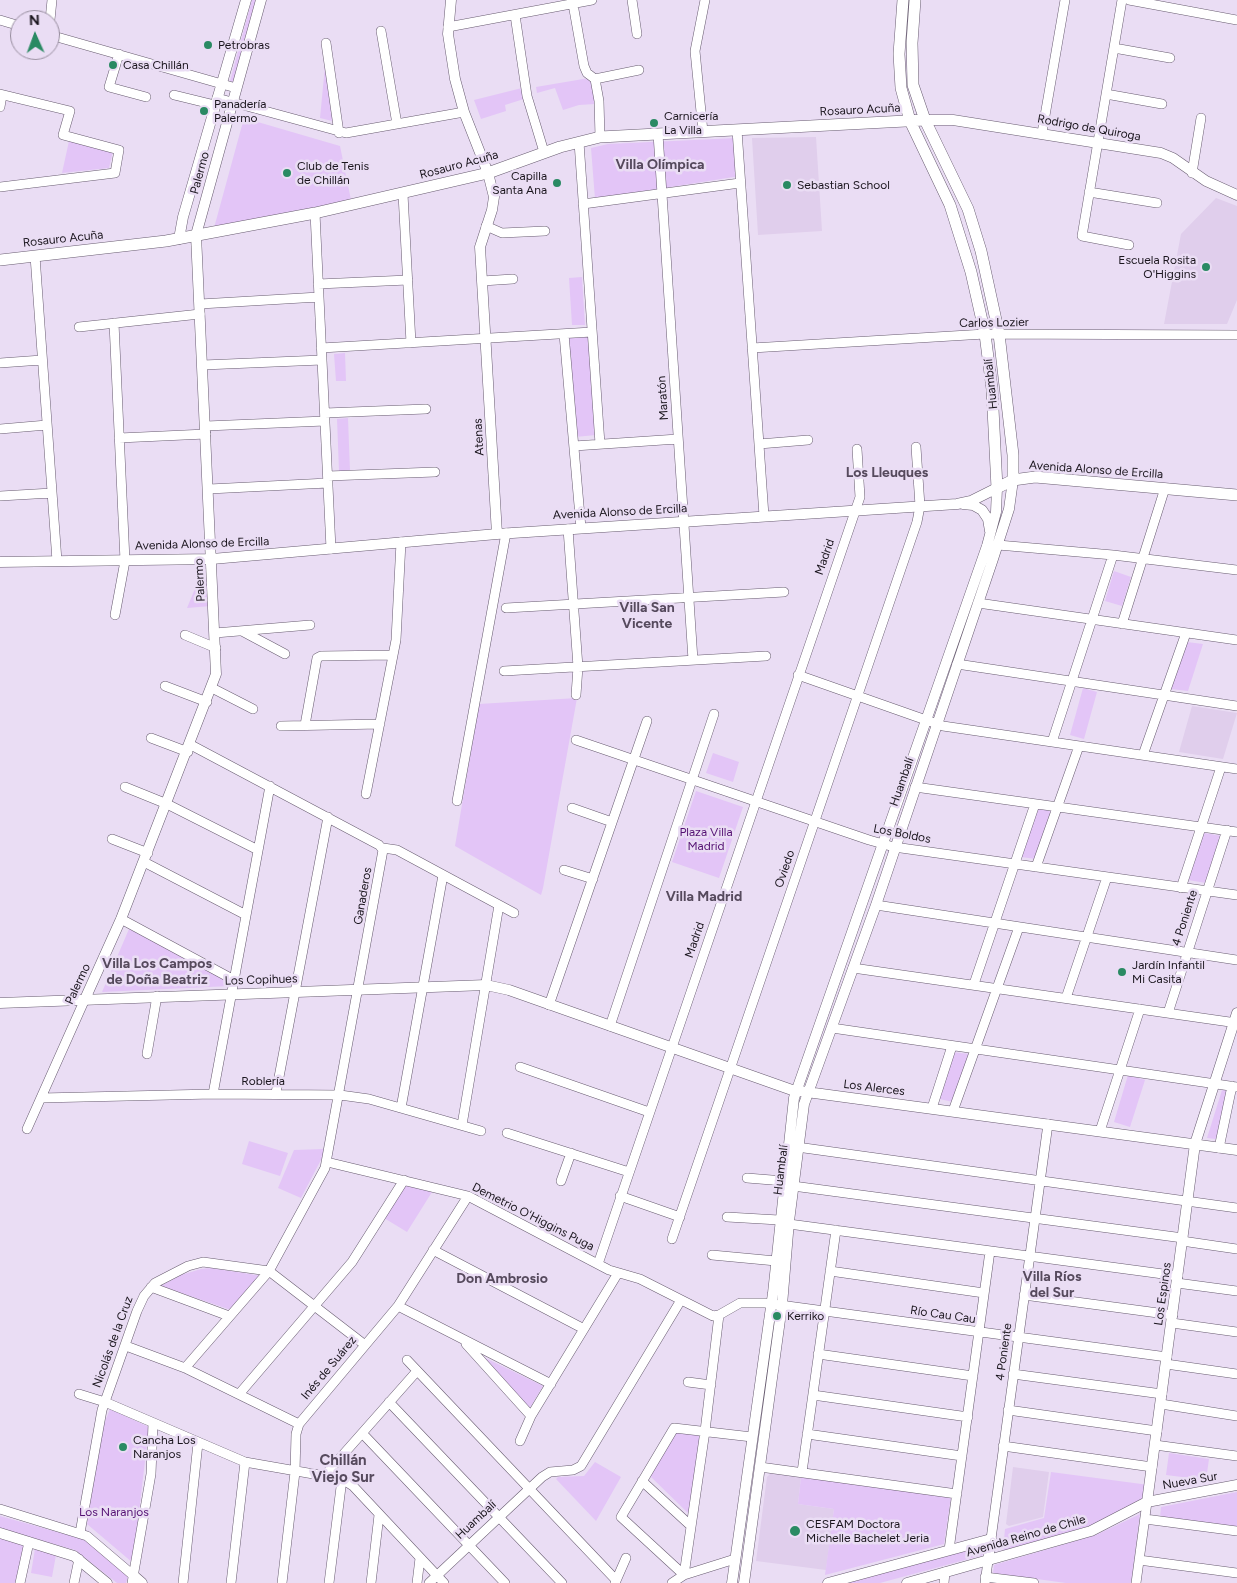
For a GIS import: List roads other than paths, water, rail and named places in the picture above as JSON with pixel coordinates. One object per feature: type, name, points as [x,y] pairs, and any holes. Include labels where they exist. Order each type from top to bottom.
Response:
[{"type":"main road","name":"Huambalí","points":[[903,0],[899,66],[901,88],[910,121],[950,205],[971,272],[985,334],[996,433],[997,488]]},
{"type":"main road","name":"Huambalí","points":[[915,0],[912,79],[915,95],[968,209],[981,251],[999,334],[1013,455],[1013,480]]},
{"type":"main road","name":"Rosauro Acuña","points":[[0,260],[180,239],[315,213],[488,173],[544,152],[600,137],[925,120]]},
{"type":"main road","name":"Avenida Alonso de Ercilla","points":[[997,488],[1013,480],[1035,477],[1237,495]]},
{"type":"street","name":"Palermo","points":[[180,239],[183,217],[246,0]]},
{"type":"street","name":"Palermo","points":[[27,1129],[121,919],[189,749],[212,688],[217,669],[196,235],[261,0]]},
{"type":"street","name":"Atenas","points":[[452,0],[448,27],[453,67],[464,112],[488,173],[494,201],[480,247],[501,533]]},
{"type":"street","points":[[448,27],[592,0]]},
{"type":"street","points":[[632,0],[637,34]]},
{"type":"street","points":[[703,132],[695,51],[705,0]]},
{"type":"street","points":[[1042,133],[1065,0]]},
{"type":"street","points":[[1122,0],[1082,236],[1128,245]]},
{"type":"street","points":[[1129,0],[1237,20]]},
{"type":"street","points":[[1182,10],[1184,0]]},
{"type":"street","points":[[573,4],[584,66],[595,79],[599,101],[600,137]]},
{"type":"street","points":[[515,14],[527,96],[544,152]]},
{"type":"street","points":[[381,31],[397,124]]},
{"type":"street","points":[[60,38],[236,88]]},
{"type":"street","points":[[326,43],[339,133]]},
{"type":"street","points":[[1114,48],[1170,58]]},
{"type":"street","points":[[119,54],[109,87],[146,97]]},
{"type":"street","points":[[595,79],[639,70]]},
{"type":"street","points":[[1106,94],[1162,104]]},
{"type":"street","points":[[0,107],[1,95],[70,111],[63,135],[119,150],[115,173],[0,186]]},
{"type":"street","points":[[174,95],[232,103],[339,133],[464,112]]},
{"type":"street","points":[[1192,173],[1201,118]]},
{"type":"street","name":"Rodrigo de Quiroga","points":[[925,120],[953,120],[1165,154],[1192,173],[1237,195]]},
{"type":"street","points":[[737,130],[764,516]]},
{"type":"street","name":"Maratón","points":[[658,134],[693,660]]},
{"type":"street","points":[[579,142],[600,444]]},
{"type":"street","points":[[583,204],[740,182]]},
{"type":"street","points":[[1089,192],[1157,203]]},
{"type":"street","points":[[403,194],[411,343]]},
{"type":"street","points":[[315,213],[331,549]]},
{"type":"street","points":[[486,226],[502,233],[544,231]]},
{"type":"street","points":[[35,256],[57,561]]},
{"type":"street","points":[[482,281],[513,279]]},
{"type":"street","points":[[318,284],[408,280]]},
{"type":"street","points":[[79,327],[200,309],[319,297]]},
{"type":"street","points":[[114,323],[125,560],[115,615]]},
{"type":"street","points":[[321,348],[592,332]]},
{"type":"street","points":[[564,334],[581,528]]},
{"type":"street","name":"Carlos Lozier","points":[[752,348],[985,334],[1237,335]]},
{"type":"street","points":[[0,363],[42,360]]},
{"type":"street","points":[[202,365],[322,360]]},
{"type":"street","points":[[119,438],[325,417],[426,409]]},
{"type":"street","points":[[0,429],[47,426]]},
{"type":"street","points":[[574,446],[678,439]]},
{"type":"street","points":[[759,444],[808,440]]},
{"type":"street","name":"Oviedo","points":[[672,1239],[917,522],[920,506],[916,447]]},
{"type":"street","name":"Madrid","points":[[598,1264],[860,497],[857,449]]},
{"type":"street","points":[[209,489],[435,472]]},
{"type":"street","name":"Huambalí","points":[[788,1184],[808,1092],[876,905],[894,847],[998,545],[1009,509],[1013,480]]},
{"type":"street","name":"Avenida Alonso de Ercilla","points":[[0,562],[212,560],[501,533],[957,504],[971,501],[997,488]]},
{"type":"street","name":"Huambalí","points":[[744,1583],[782,1305],[784,1222],[792,1108],[924,720],[990,536],[996,512],[997,488]]},
{"type":"street","points":[[1122,624],[1165,488]]},
{"type":"street","points":[[0,496],[52,493]]},
{"type":"street","points":[[957,504],[973,505],[982,510],[988,519],[990,536]]},
{"type":"street","points":[[568,529],[578,667],[576,694]]},
{"type":"street","points":[[457,801],[501,533]]},
{"type":"street","points":[[366,794],[398,626],[402,542]]},
{"type":"street","points":[[998,545],[1114,555],[1237,570]]},
{"type":"street","points":[[1052,742],[1114,555]]},
{"type":"street","points":[[506,608],[784,592]]},
{"type":"street","points":[[978,603],[1237,640]]},
{"type":"street","points":[[216,633],[310,625]]},
{"type":"street","points":[[242,631],[285,654]]},
{"type":"street","points":[[1143,756],[1186,633]]},
{"type":"street","points":[[185,635],[216,648]]},
{"type":"street","points":[[305,725],[317,658],[321,656],[393,655]]},
{"type":"street","points":[[504,671],[766,656]]},
{"type":"street","points":[[957,664],[1237,706]]},
{"type":"street","points":[[798,675],[936,724],[1237,769]]},
{"type":"street","points":[[165,686],[207,702]]},
{"type":"street","points":[[212,688],[253,709]]},
{"type":"street","points":[[610,1026],[714,714]]},
{"type":"street","points":[[549,1005],[647,721]]},
{"type":"street","points":[[280,726],[380,724]]},
{"type":"street","points":[[151,738],[189,749],[270,786],[383,848],[397,850],[514,913]]},
{"type":"street","name":"Los Boldos","points":[[576,740],[814,822],[894,847],[1237,895]]},
{"type":"street","points":[[1036,868],[1079,746]]},
{"type":"street","name":"4 Poniente","points":[[1181,888],[1221,767]]},
{"type":"street","points":[[213,1094],[270,786]]},
{"type":"street","points":[[125,787],[167,804],[258,850]]},
{"type":"street","points":[[916,787],[1237,832]]},
{"type":"street","points":[[974,984],[1035,804]]},
{"type":"street","points":[[572,808],[612,822]]},
{"type":"street","points":[[276,1093],[328,817]]},
{"type":"street","name":"4 Poniente","points":[[1168,1013],[1226,830]]},
{"type":"street","points":[[112,838],[246,915]]},
{"type":"street","name":"Ganaderos","points":[[184,1368],[270,1271],[327,1162],[383,848]]},
{"type":"street","points":[[564,870],[593,879]]},
{"type":"street","points":[[401,1108],[443,875]]},
{"type":"street","points":[[1066,998],[1107,877]]},
{"type":"street","points":[[462,1126],[499,905]]},
{"type":"street","points":[[876,905],[1237,960]]},
{"type":"street","points":[[121,919],[234,980]]},
{"type":"street","points":[[953,1111],[1019,927]]},
{"type":"street","points":[[853,968],[1168,1013],[1236,1020]]},
{"type":"street","name":"Los Copihues","points":[[0,1004],[423,986],[486,985],[521,995]]},
{"type":"street","name":"Los Alerces","points":[[521,995],[797,1091],[1237,1150]]},
{"type":"street","points":[[147,1054],[158,996]]},
{"type":"street","points":[[1100,1131],[1140,1009]]},
{"type":"street","name":"Los Espinos","points":[[1136,1583],[1195,1144],[1213,1084],[1236,1020]]},
{"type":"street","points":[[832,1028],[1234,1087],[1219,1148]]},
{"type":"street","points":[[932,1108],[952,1046]]},
{"type":"street","points":[[520,1067],[649,1112]]},
{"type":"street","name":"Roblería","points":[[41,1098],[276,1093],[340,1095],[369,1099],[481,1131]]},
{"type":"street","name":"4 Poniente","points":[[985,1580],[1048,1124]]},
{"type":"street","points":[[507,1132],[629,1172]]},
{"type":"street","points":[[797,1147],[1040,1179],[1237,1208]]},
{"type":"street","points":[[561,1181],[571,1154]]},
{"type":"street","name":"Demetrio O'Higgins Puga","points":[[327,1162],[468,1196],[598,1264],[618,1273],[640,1279],[711,1315],[719,1315]]},
{"type":"street","points":[[746,1178],[1183,1239],[1237,1249]]},
{"type":"street","points":[[240,1393],[352,1262],[404,1180]]},
{"type":"street","name":"Inés de Suárez","points":[[299,1424],[398,1306],[468,1196]]},
{"type":"street","points":[[620,1196],[680,1217]]},
{"type":"street","points":[[727,1217],[784,1222],[1029,1256],[1237,1291]]},
{"type":"street","name":"Huambalí","points":[[732,1583],[776,1261],[784,1222]]},
{"type":"street","points":[[802,1472],[836,1230]]},
{"type":"street","points":[[434,1250],[584,1329]]},
{"type":"street","points":[[950,1550],[990,1251]]},
{"type":"street","points":[[712,1255],[776,1261]]},
{"type":"street","name":"Nicolás de la Cruz","points":[[80,1533],[96,1436],[105,1402],[137,1311],[151,1287],[174,1272],[203,1262],[270,1271],[316,1304],[366,1345]]},
{"type":"street","points":[[830,1272],[984,1293]]},
{"type":"street","points":[[520,1440],[531,1416],[618,1273]]},
{"type":"street","points":[[151,1287],[229,1316]]},
{"type":"street","points":[[1024,1295],[1172,1319],[1237,1332]]},
{"type":"street","name":"Huambalí","points":[[429,1583],[542,1477],[550,1472],[573,1470],[581,1466],[681,1300]]},
{"type":"street","name":"Río Cau Cau","points":[[719,1315],[740,1303],[782,1305],[1018,1337],[1167,1360],[1237,1374]]},
{"type":"street","points":[[398,1306],[550,1384]]},
{"type":"street","points":[[684,1575],[712,1385],[719,1315]]},
{"type":"street","points":[[460,1338],[488,1366],[531,1416]]},
{"type":"street","points":[[126,1346],[184,1368],[240,1393],[299,1424],[296,1434],[295,1472],[282,1583]]},
{"type":"street","points":[[818,1354],[973,1376]]},
{"type":"street","points":[[407,1360],[615,1581],[626,1558]]},
{"type":"street","points":[[325,1475],[417,1371]]},
{"type":"street","points":[[1013,1374],[1161,1399],[1237,1416]]},
{"type":"street","points":[[688,1382],[712,1385]]},
{"type":"street","points":[[80,1394],[105,1402],[198,1444],[245,1462],[295,1472],[325,1475],[342,1480],[352,1486],[444,1583]]},
{"type":"street","points":[[813,1395],[968,1417]]},
{"type":"street","points":[[389,1402],[562,1583]]},
{"type":"street","points":[[1008,1410],[1157,1431]]},
{"type":"street","points":[[133,1579],[151,1474],[153,1423]]},
{"type":"street","points":[[684,1575],[622,1517],[674,1428],[752,1437]]},
{"type":"street","points":[[362,1433],[506,1583]]},
{"type":"street","points":[[807,1434],[962,1456]]},
{"type":"street","points":[[183,1583],[198,1444]]},
{"type":"street","points":[[1155,1445],[1237,1456]]},
{"type":"street","points":[[1003,1446],[1152,1467]]},
{"type":"street","points":[[231,1583],[245,1462]]},
{"type":"street","points":[[760,1467],[957,1494]]},
{"type":"street","points":[[329,1583],[342,1480]]},
{"type":"street","points":[[642,1481],[691,1526]]},
{"type":"street","name":"Nueva Sur","points":[[1147,1502],[1237,1485]]},
{"type":"street","name":"Avenida Reino de Chile","points":[[907,1583],[945,1578],[988,1561],[1091,1531],[1147,1502]]},
{"type":"street","points":[[0,1509],[80,1533],[94,1541],[133,1579],[142,1583]]},
{"type":"street","points":[[371,1583],[379,1514]]},
{"type":"street","points":[[1145,1519],[1237,1531]]},
{"type":"street","points":[[0,1533],[79,1559],[107,1583]]},
{"type":"street","name":"Avenida Reino de Chile","points":[[828,1583],[991,1538]]},
{"type":"street","points":[[20,1583],[29,1542]]},
{"type":"street","points":[[417,1583],[420,1558]]},
{"type":"street","points":[[74,1583],[79,1559]]},
{"type":"street","points":[[672,1583],[684,1575],[735,1559]]},
{"type":"street","points":[[1139,1560],[1237,1573]]},
{"type":"street","points":[[985,1580],[1034,1583]]},
{"type":"place","name":"Petrobras","points":[[208,45]]},
{"type":"place","name":"Casa Chillán","points":[[113,65]]},
{"type":"place","name":"Panadería Palermo","points":[[204,111]]},
{"type":"place","name":"Carnicería La Villa","points":[[654,123]]},
{"type":"place","name":"Club de Tenis de Chillán","points":[[287,173]]},
{"type":"place","name":"Capilla Santa Ana","points":[[557,183]]},
{"type":"place","name":"Sebastian School","points":[[787,185]]},
{"type":"place","name":"Escuela Rosita O'Higgins","points":[[1206,267]]},
{"type":"place","name":"Jardín Infantil Mi Casita","points":[[1122,972]]},
{"type":"place","name":"Kerriko","points":[[777,1316]]},
{"type":"place","name":"Cancha Los Naranjos","points":[[123,1447]]},
{"type":"place","name":"CESFAM Doctora Michelle Bachelet Jeria","points":[[795,1531]]},
{"type":"district","name":"Villa Olímpica","points":[[660,165]]},
{"type":"district","name":"Los Lleuques","points":[[887,473]]},
{"type":"district","name":"Villa San Vicente","points":[[647,616]]},
{"type":"district","name":"Villa Madrid","points":[[704,897]]},
{"type":"district","name":"Villa Los Campos de Doña Beatriz","points":[[157,972]]},
{"type":"district","name":"Don Ambrosio","points":[[502,1279]]},
{"type":"district","name":"Villa Ríos del Sur","points":[[1052,1286]]},
{"type":"district","name":"Chillán Viejo Sur","points":[[343,1470]]},
{"type":"park label","name":"Plaza Villa Madrid","points":[[706,839]]},
{"type":"park label","name":"Los Naranjos","points":[[114,1512]]}]
